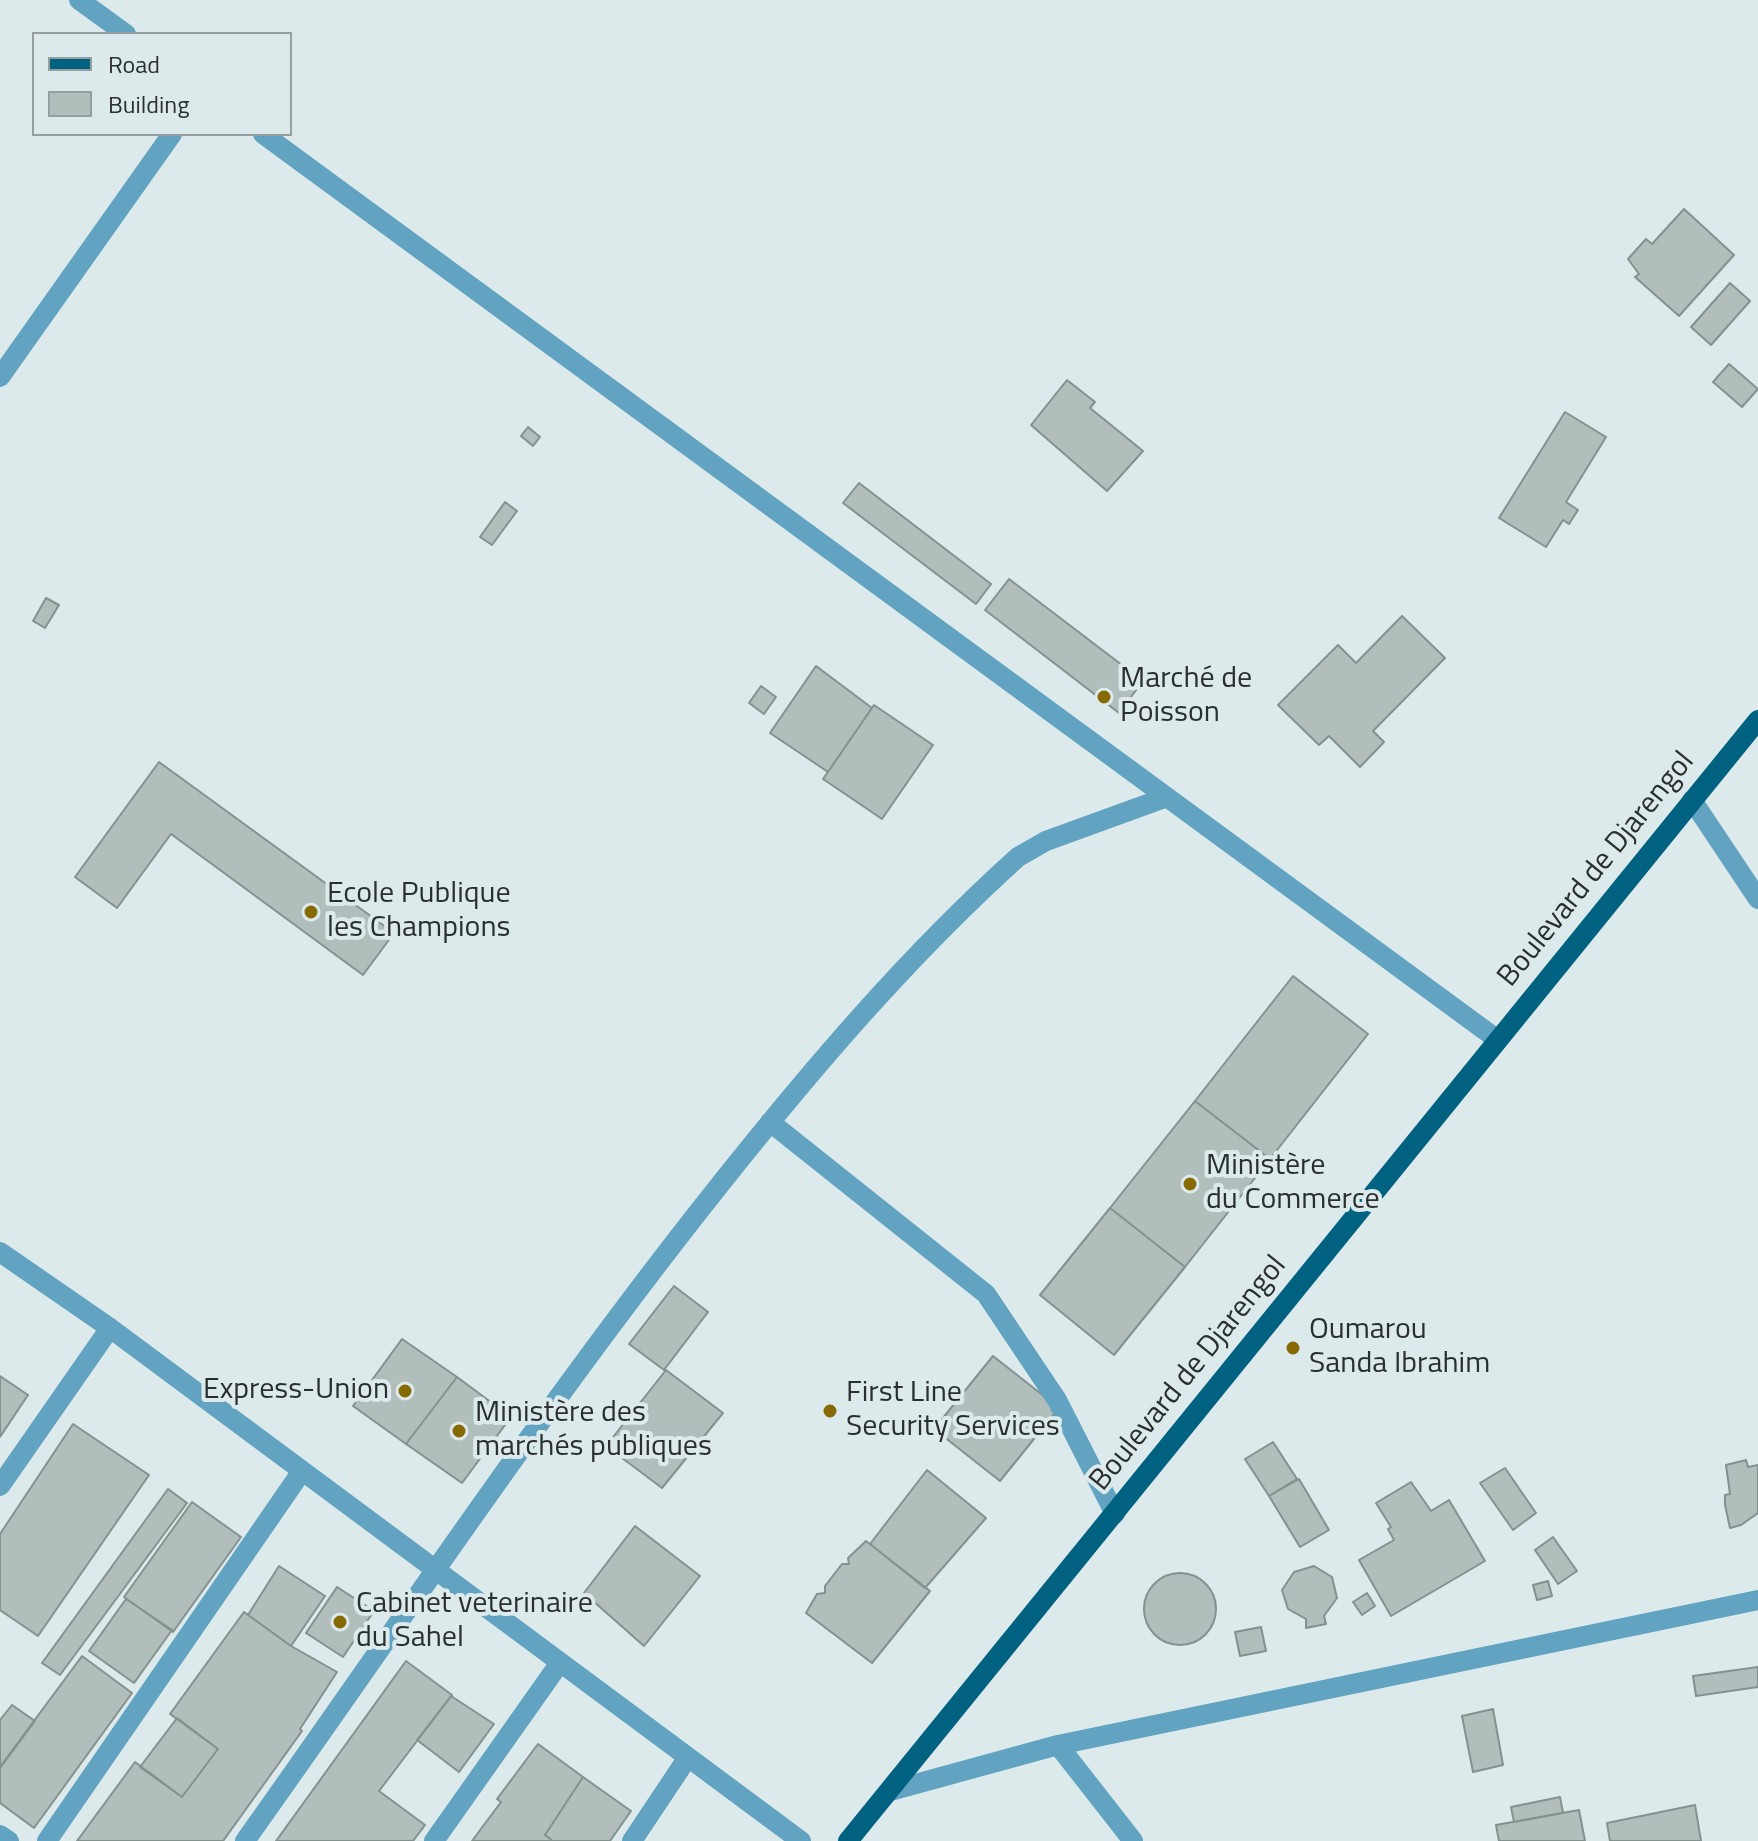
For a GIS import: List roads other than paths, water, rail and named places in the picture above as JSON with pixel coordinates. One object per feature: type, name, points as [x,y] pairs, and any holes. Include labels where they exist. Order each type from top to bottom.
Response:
[{"type":"main road","name":"Boulevard de Djarengol","points":[[848,1841],[1758,720]]},
{"type":"street","points":[[79,0],[123,32]]},
{"type":"street","points":[[0,377],[171,136]]},
{"type":"street","points":[[266,136],[1498,1040]]},
{"type":"street","points":[[245,1841],[606,1330],[770,1122],[875,998],[1018,857],[1046,841],[1167,797]]},
{"type":"street","points":[[1692,800],[1758,899]]},
{"type":"street","points":[[770,1122],[986,1294],[1057,1400],[1115,1514]]},
{"type":"street","points":[[0,1252],[110,1328],[801,1841]]},
{"type":"street","points":[[0,1486],[110,1328]]},
{"type":"street","points":[[47,1841],[302,1471]]},
{"type":"street","points":[[890,1791],[1058,1745],[1758,1600]]},
{"type":"street","points":[[434,1841],[559,1664]]},
{"type":"street","points":[[1058,1745],[1133,1841]]},
{"type":"street","points":[[632,1841],[688,1757]]},
{"type":"street","points":[[0,1835],[9,1841]]},
{"type":"place","name":"Marché de Poisson","points":[[1104,697]]},
{"type":"place","name":"Ecole Publique les Champions","points":[[311,912]]},
{"type":"place","name":"Ministère du Commerce","points":[[1190,1184]]},
{"type":"place","name":"Oumarou Sanda Ibrahim","points":[[1293,1348]]},
{"type":"place","name":"Express-Union","points":[[405,1391]]},
{"type":"place","name":"First Line Security Services","points":[[830,1411]]},
{"type":"place","name":"Ministère des marchés publiques","points":[[459,1431]]},
{"type":"place","name":"Cabinet veterinaire du Sahel","points":[[340,1622]]}]
